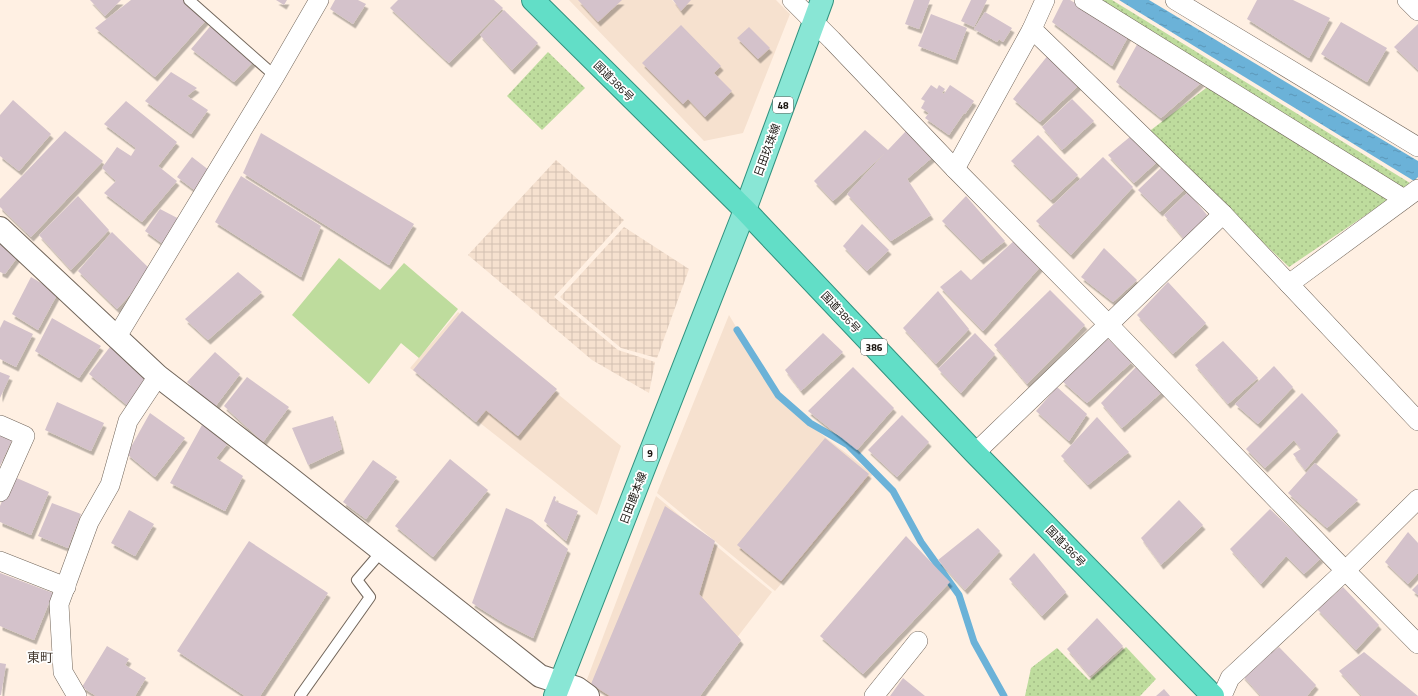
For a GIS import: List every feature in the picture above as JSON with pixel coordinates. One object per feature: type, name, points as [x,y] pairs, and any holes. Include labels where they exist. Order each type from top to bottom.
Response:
[{"type":"highway","name":"国道386号","points":[[533,0],[745,210],[975,453],[1214,696]]},
{"type":"main road","name":"日田玖珠線","points":[[745,210],[822,0]]},
{"type":"main road","name":"日田鹿本線","points":[[558,689],[745,210]]},
{"type":"street","points":[[116,338],[275,76],[319,0]]},
{"type":"street","points":[[792,0],[955,170],[1108,324],[1418,644]]},
{"type":"street","points":[[955,170],[1032,29],[1045,0]]},
{"type":"street","points":[[1084,0],[1411,194],[1289,284]]},
{"type":"street","points":[[1175,0],[1418,147]]},
{"type":"street","points":[[1407,0],[1418,12]]},
{"type":"street","points":[[1032,29],[1223,214],[1418,421]]},
{"type":"street","points":[[975,453],[1223,214]]},
{"type":"street","points":[[0,228],[158,376],[540,676],[558,689],[577,688],[588,696]]},
{"type":"street","points":[[77,696],[63,672],[59,604],[89,522],[110,485],[128,421],[158,376]]},
{"type":"street","points":[[0,425],[25,436],[0,492]]},
{"type":"street","points":[[1222,696],[1230,678],[1346,570],[1418,499]]},
{"type":"street","points":[[0,561],[66,587]]},
{"type":"street","points":[[874,696],[918,641]]},
{"type":"lane","points":[[189,0],[275,76]]},
{"type":"lane","points":[[300,696],[370,597],[357,580],[382,551]]},
{"type":"shaded area","points":[[569,0],[672,0],[676,4],[680,0],[776,0],[790,14],[743,133],[704,141]]},
{"type":"shaded area","points":[[556,160],[624,220],[554,297],[618,350],[655,362],[649,393],[592,360],[468,255]]},
{"type":"shaded area","points":[[624,227],[689,269],[657,358],[621,348],[560,297]]},
{"type":"shaded area","points":[[458,312],[621,446],[597,515],[410,368]]},
{"type":"shaded area","points":[[729,315],[775,393],[803,420],[873,474],[775,591],[657,493]]},
{"type":"shaded area","points":[[656,496],[772,592],[692,696],[607,696],[586,682]]},
{"type":"green space","points":[[1097,0],[1112,0],[1410,183],[1403,188]]},
{"type":"green space","points":[[548,52],[585,88],[542,130],[507,96]]},
{"type":"green space","points":[[1210,85],[1391,198],[1289,267],[1147,133]]},
{"type":"green space","points":[[339,258],[380,290],[404,263],[458,309],[419,358],[401,343],[369,384],[292,315]]},
{"type":"green space","points":[[1126,647],[1156,679],[1140,696],[1025,696],[1031,668],[1057,648],[1089,680]]},
{"type":"water","points":[[1119,0],[1149,0],[1418,161],[1418,177],[1414,181]]},
{"type":"building","points":[[90,0],[121,0],[105,16]]},
{"type":"building","points":[[131,0],[187,0],[208,18],[155,77],[95,28]]},
{"type":"building","points":[[276,0],[287,0],[284,5]]},
{"type":"building","points":[[335,0],[358,0],[366,4],[353,24],[330,9]]},
{"type":"building","points":[[398,0],[494,0],[503,8],[449,63],[390,8]]},
{"type":"building","points":[[578,0],[622,0],[598,22]]},
{"type":"building","points":[[673,0],[691,0],[681,11]]},
{"type":"building","points":[[914,0],[930,0],[919,29],[905,24]]},
{"type":"building","points":[[971,0],[987,0],[974,27],[961,21]]},
{"type":"building","points":[[1063,0],[1070,0],[1129,35],[1112,66],[1052,22]]},
{"type":"building","points":[[1257,0],[1293,0],[1330,18],[1309,58],[1247,19]]},
{"type":"building","points":[[504,10],[538,43],[512,70],[480,35]]},
{"type":"building","points":[[985,12],[1012,28],[1003,42],[999,39],[997,42],[974,29]]},
{"type":"building","points":[[931,14],[967,28],[955,60],[918,46]]},
{"type":"building","points":[[1341,22],[1387,48],[1367,82],[1321,54]]},
{"type":"building","points":[[213,23],[255,60],[234,82],[191,49]]},
{"type":"building","points":[[1418,24],[1418,70],[1394,47]]},
{"type":"building","points":[[681,25],[721,66],[714,73],[732,91],[705,117],[688,99],[683,104],[642,63]]},
{"type":"building","points":[[749,27],[770,48],[758,59],[737,38]]},
{"type":"building","points":[[1139,41],[1202,82],[1161,118],[1116,82]]},
{"type":"building","points":[[1049,54],[1080,84],[1040,122],[1013,99]]},
{"type":"building","points":[[171,72],[197,88],[187,96],[208,110],[191,134],[145,101]]},
{"type":"building","points":[[931,85],[937,89],[939,85],[945,89],[942,93],[944,94],[950,85],[974,101],[949,135],[925,118],[929,113],[921,108],[925,101],[921,99]]},
{"type":"building","points":[[1072,99],[1094,121],[1062,150],[1042,127]]},
{"type":"building","points":[[13,100],[51,134],[19,171],[0,156],[0,115]]},
{"type":"building","points":[[126,101],[177,142],[158,166],[177,181],[142,222],[104,193],[116,181],[102,168],[117,147],[131,156],[136,148],[104,124]]},
{"type":"building","points":[[865,130],[888,150],[906,131],[934,156],[907,179],[931,215],[891,241],[847,194],[885,153],[833,201],[814,181]]},
{"type":"building","points":[[65,131],[103,161],[31,237],[0,207],[0,199]]},
{"type":"building","points":[[261,133],[414,224],[389,265],[243,173]]},
{"type":"building","points":[[1038,135],[1078,175],[1051,200],[1011,161]]},
{"type":"building","points":[[1131,136],[1158,161],[1134,183],[1108,155]]},
{"type":"building","points":[[192,157],[214,174],[201,195],[177,177]]},
{"type":"building","points":[[1103,157],[1133,187],[1071,255],[1036,221]]},
{"type":"building","points":[[1164,165],[1185,189],[1160,212],[1138,190]]},
{"type":"building","points":[[241,176],[321,226],[301,277],[215,222]]},
{"type":"building","points":[[1188,192],[1207,215],[1185,240],[1164,215]]},
{"type":"building","points":[[78,196],[109,230],[71,270],[39,235]]},
{"type":"building","points":[[966,196],[1005,241],[981,260],[942,221]]},
{"type":"building","points":[[160,209],[185,222],[167,247],[145,231]]},
{"type":"building","points":[[862,224],[889,250],[867,271],[843,246]]},
{"type":"building","points":[[112,232],[152,271],[117,309],[78,271]]},
{"type":"building","points":[[1015,240],[1041,266],[983,331],[940,287],[961,270],[971,280]]},
{"type":"building","points":[[0,241],[19,255],[5,274],[0,272]]},
{"type":"building","points":[[1104,248],[1137,280],[1113,302],[1081,277]]},
{"type":"building","points":[[238,272],[262,292],[208,340],[185,319]]},
{"type":"building","points":[[31,277],[58,293],[38,330],[12,314]]},
{"type":"building","points":[[1168,282],[1206,323],[1173,354],[1137,315]]},
{"type":"building","points":[[1050,290],[1085,325],[1027,384],[994,345]]},
{"type":"building","points":[[938,291],[969,329],[936,364],[903,328]]},
{"type":"building","points":[[462,311],[557,389],[518,436],[486,410],[476,422],[413,370]]},
{"type":"building","points":[[52,318],[101,346],[79,378],[35,351]]},
{"type":"building","points":[[4,320],[33,334],[16,367],[0,359],[0,328]]},
{"type":"building","points":[[823,333],[843,352],[801,391],[785,370]]},
{"type":"building","points":[[975,333],[995,354],[961,393],[938,369]]},
{"type":"building","points":[[1106,337],[1132,362],[1087,403],[1062,381]]},
{"type":"building","points":[[1223,341],[1258,378],[1228,404],[1195,365]]},
{"type":"building","points":[[113,343],[150,378],[127,405],[89,374]]},
{"type":"building","points":[[215,352],[240,374],[215,407],[187,382]]},
{"type":"building","points":[[1137,366],[1163,391],[1122,428],[1101,403]]},
{"type":"building","points":[[1274,366],[1293,387],[1258,424],[1235,404]]},
{"type":"building","points":[[853,367],[894,408],[857,450],[808,411]]},
{"type":"building","points":[[0,372],[10,376],[0,398]]},
{"type":"building","points":[[247,377],[289,407],[263,442],[224,406]]},
{"type":"building","points":[[1057,387],[1087,414],[1069,441],[1036,411]]},
{"type":"building","points":[[1302,393],[1338,431],[1305,470],[1293,454],[1301,449],[1294,440],[1265,468],[1246,449]]},
{"type":"building","points":[[57,402],[104,423],[91,451],[45,430]]},
{"type":"building","points":[[150,413],[185,438],[155,477],[127,454]]},
{"type":"building","points":[[902,415],[929,442],[897,477],[868,450]]},
{"type":"building","points":[[333,416],[342,449],[308,465],[292,428]]},
{"type":"building","points":[[1097,417],[1129,452],[1088,485],[1061,456]]},
{"type":"building","points":[[202,425],[228,443],[216,458],[243,476],[225,511],[170,483]]},
{"type":"building","points":[[0,435],[12,440],[0,466]]},
{"type":"building","points":[[825,438],[869,474],[781,581],[737,545]]},
{"type":"building","points":[[450,459],[488,490],[433,557],[395,526]]},
{"type":"building","points":[[373,460],[397,477],[366,519],[343,502]]},
{"type":"building","points":[[1315,463],[1358,500],[1327,528],[1288,493]]},
{"type":"building","points":[[12,476],[49,492],[31,535],[0,522],[0,506]]},
{"type":"building","points":[[554,496],[556,497],[555,501],[578,511],[566,541],[544,521]]},
{"type":"building","points":[[1179,500],[1203,525],[1161,565],[1141,538]]},
{"type":"building","points":[[52,503],[81,514],[68,548],[38,536]]},
{"type":"building","points":[[665,506],[715,541],[699,594],[741,640],[700,696],[610,696],[591,684]]},
{"type":"building","points":[[506,508],[532,520],[568,549],[533,638],[502,622],[472,603]]},
{"type":"building","points":[[1270,509],[1321,558],[1304,574],[1286,556],[1261,584],[1230,549]]},
{"type":"building","points":[[129,510],[154,524],[135,556],[111,543]]},
{"type":"building","points":[[978,528],[1000,551],[965,590],[938,560]]},
{"type":"building","points":[[1408,532],[1418,543],[1418,573],[1408,584],[1385,562]]},
{"type":"building","points":[[906,536],[950,582],[863,674],[820,636]]},
{"type":"building","points":[[249,541],[328,593],[260,696],[245,696],[177,651]]},
{"type":"building","points":[[1034,553],[1066,592],[1042,616],[1009,579]]},
{"type":"building","points":[[0,573],[53,593],[34,640],[0,626]]},
{"type":"building","points":[[1418,584],[1418,595],[1412,590]]},
{"type":"building","points":[[1343,587],[1379,625],[1356,650],[1317,609]]},
{"type":"building","points":[[1097,618],[1123,646],[1090,676],[1067,649]]},
{"type":"building","points":[[107,646],[129,659],[125,665],[146,678],[135,696],[96,696],[82,687]]},
{"type":"building","points":[[1279,647],[1316,685],[1307,696],[1261,696],[1242,675]]},
{"type":"building","points":[[1364,652],[1418,696],[1362,696],[1339,671]]},
{"type":"building","points":[[0,663],[6,664],[1,695],[0,695]]},
{"type":"building","points":[[903,678],[925,696],[890,696]]},
{"type":"building","points":[[1164,689],[1170,696],[1156,696]]},
{"type":"waterway","points":[[737,330],[778,395],[810,423],[848,445],[893,491],[921,542],[959,595],[974,642],[1004,696]]},
{"type":"district","name":"東町","points":[[40,657]]}]
